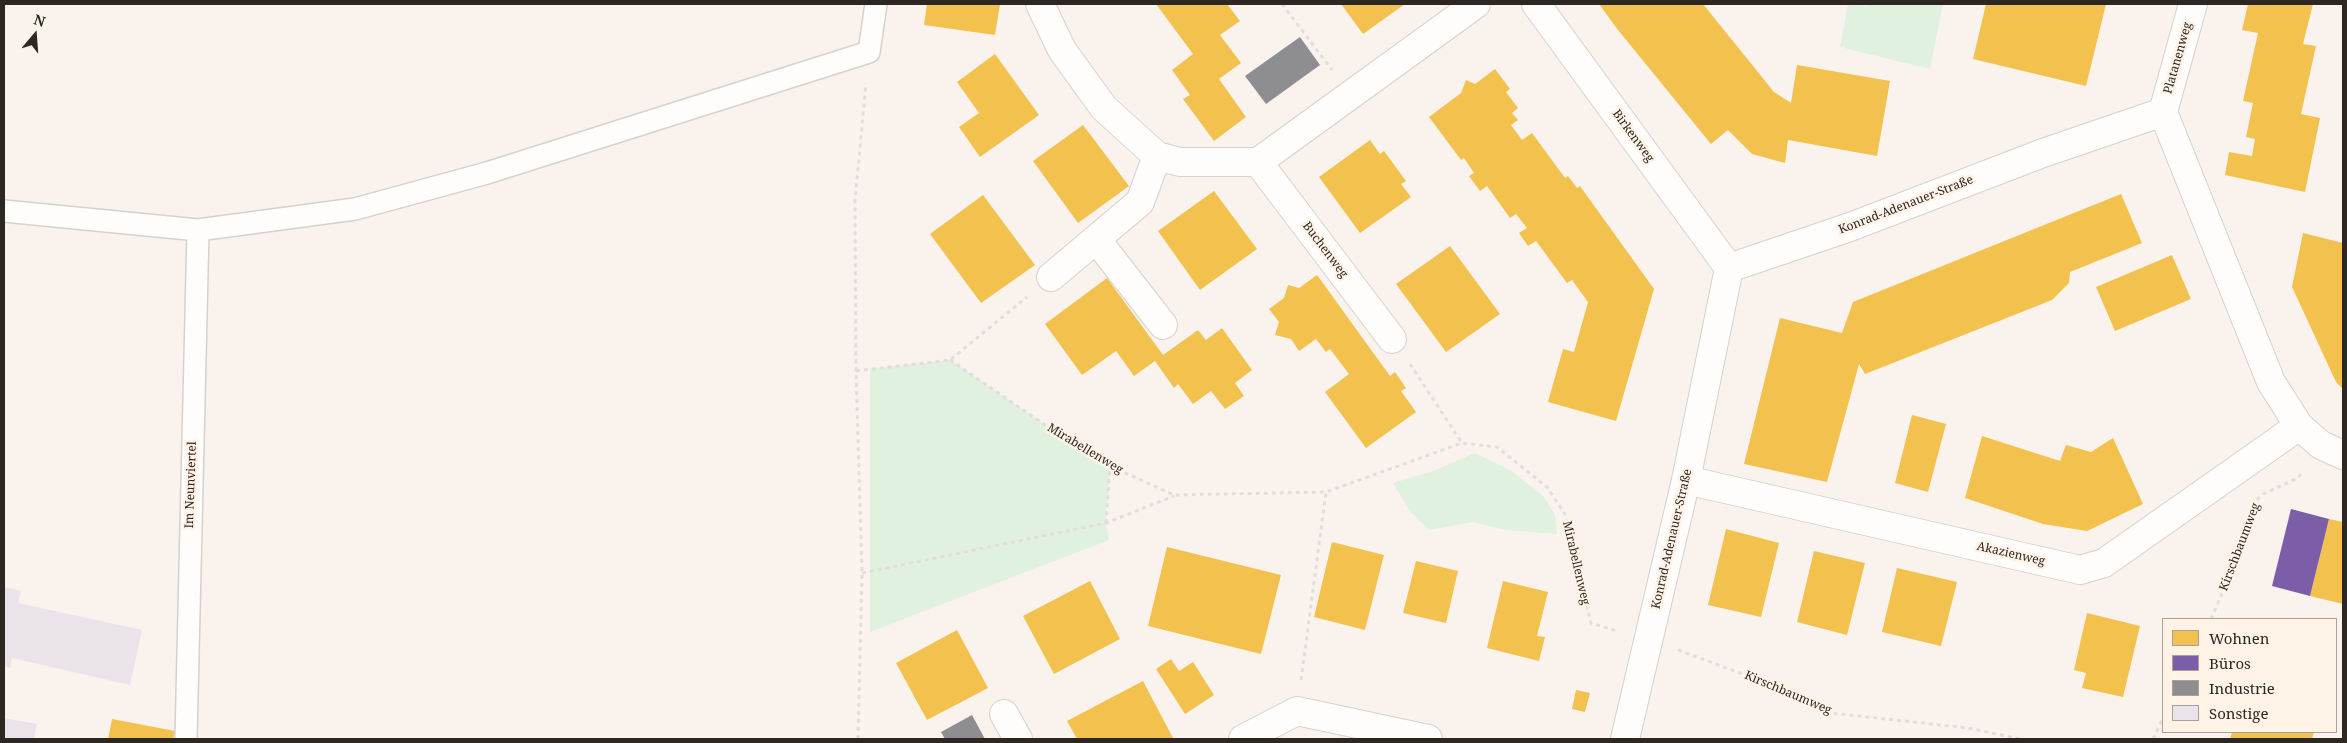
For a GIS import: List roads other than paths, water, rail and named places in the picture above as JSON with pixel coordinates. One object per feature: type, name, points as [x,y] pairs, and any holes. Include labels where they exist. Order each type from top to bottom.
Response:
[{"type":"street","points":[[1040,4],[1062,50],[1104,108],[1157,156],[1180,162],[1258,162],[1476,4]]},
{"type":"street","name":"Birkenweg","points":[[1536,4],[1729,268]]},
{"type":"street","name":"Platanenweg","points":[[2164,112],[2194,4]]},
{"type":"street","points":[[2164,112],[2271,382],[2299,426],[2332,450]]},
{"type":"street","name":"Konrad-Adenauer-Straße","points":[[1626,739],[1686,480],[1729,268],[1850,226],[2043,153],[2164,112]]},
{"type":"street","points":[[1051,277],[1140,202],[1157,156]]},
{"type":"street","name":"Buchenweg","points":[[1258,162],[1392,339]]},
{"type":"street","points":[[1096,239],[1163,325]]},
{"type":"street","name":"Akazienweg","points":[[1686,480],[2080,570],[2104,564],[2299,426]]},
{"type":"street","points":[[1243,739],[1297,711],[1428,739]]},
{"type":"street","points":[[1004,714],[1018,739]]},
{"type":"lane","points":[[4,211],[198,230],[355,209],[487,173],[869,52],[876,4]]},
{"type":"lane","name":"Im Neunviertel","points":[[186,739],[198,230]]}]
